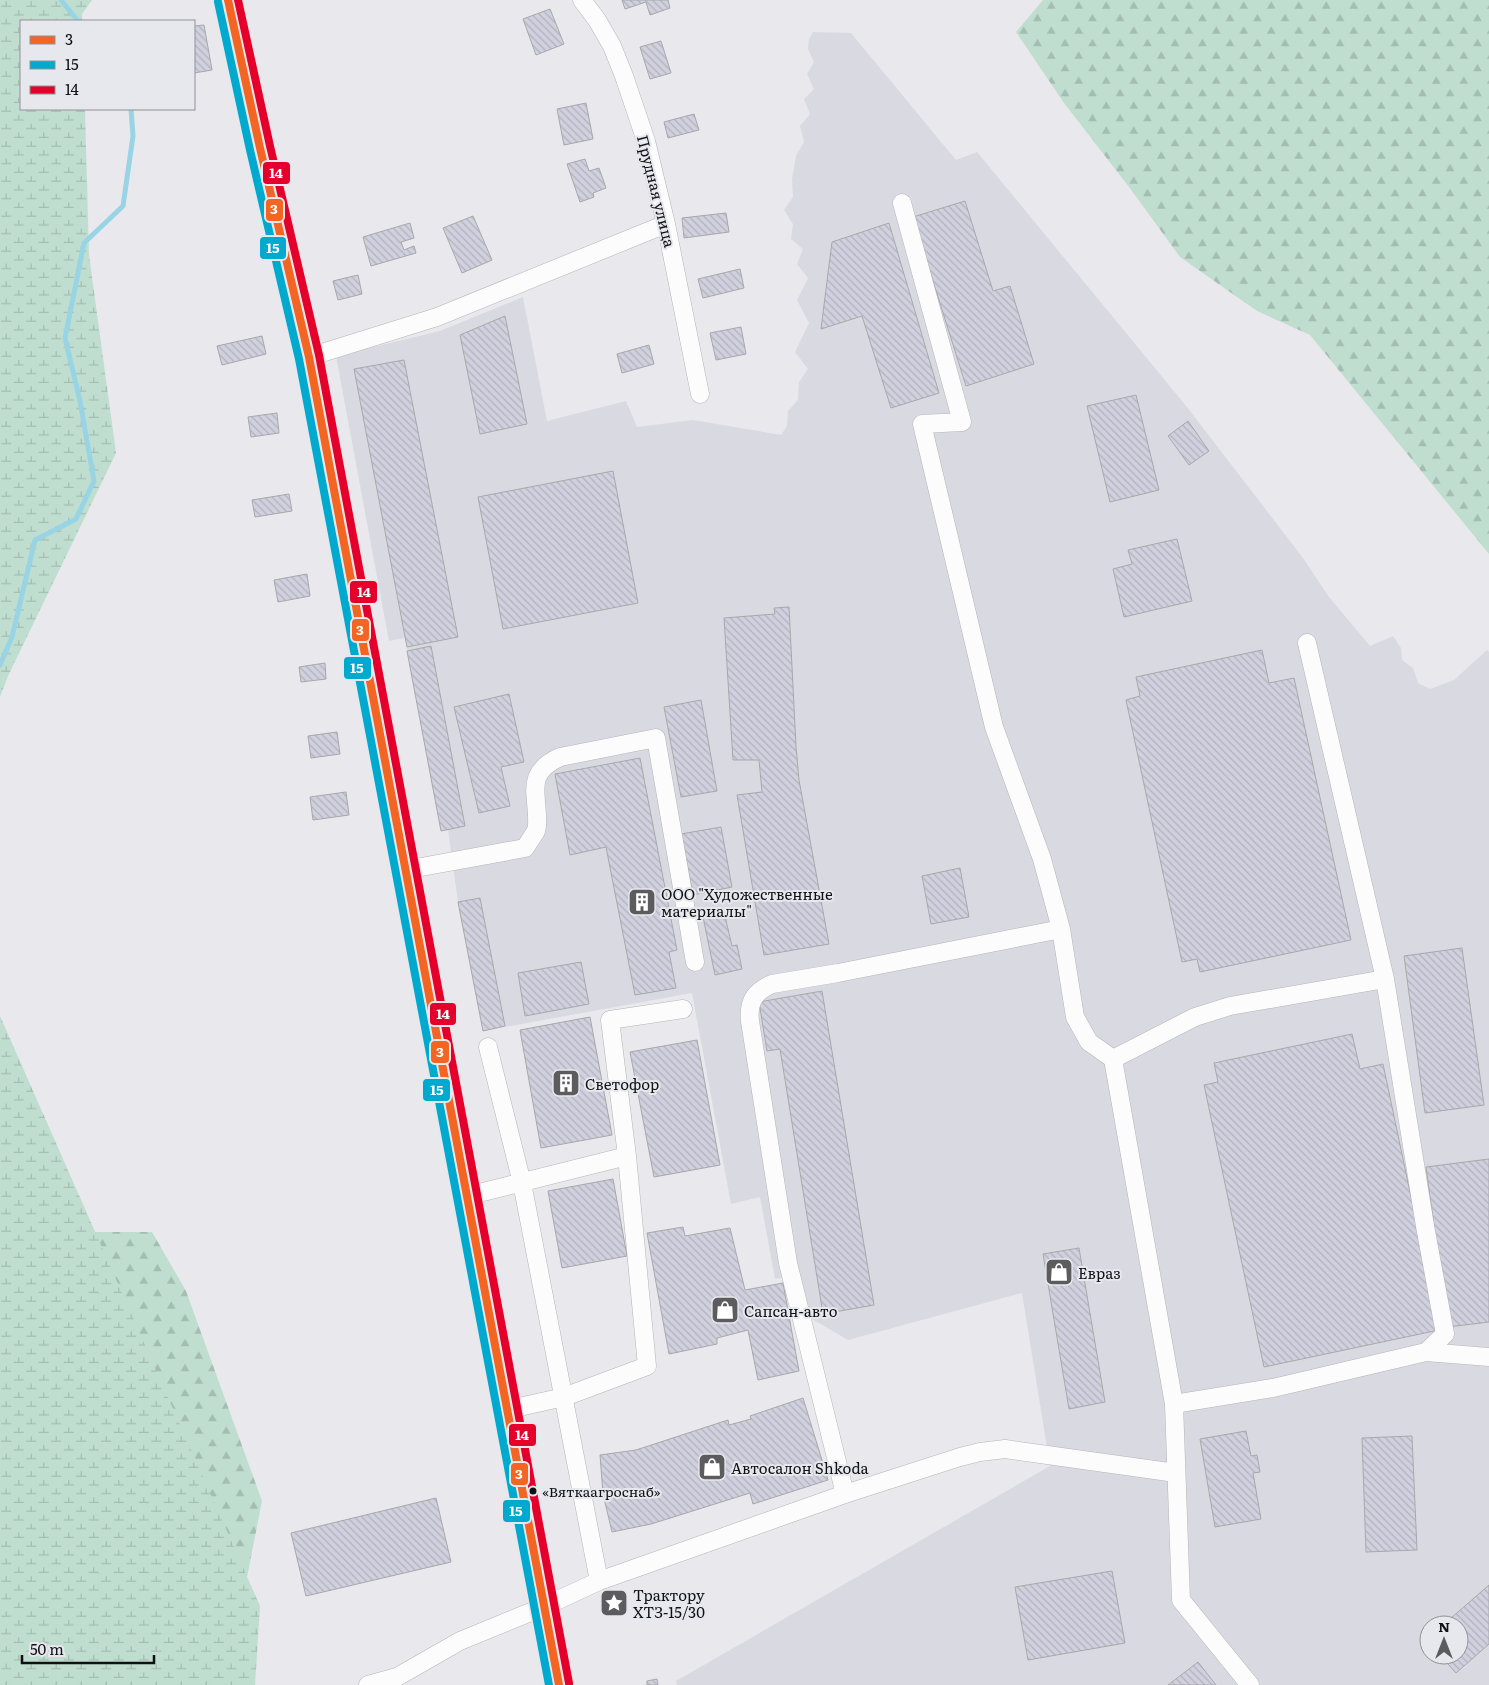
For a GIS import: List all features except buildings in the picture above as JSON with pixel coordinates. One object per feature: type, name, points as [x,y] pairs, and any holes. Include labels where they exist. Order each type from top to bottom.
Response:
[{"type":"main road","points":[[228,0],[309,357],[559,1685]]},
{"type":"street","name":"Прудная улица","points":[[582,0],[612,46],[649,150],[666,224],[700,394]]},
{"type":"street","points":[[902,204],[962,422],[922,424],[994,727],[1042,859],[1062,929],[1075,1017],[1089,1042],[1113,1059],[1174,1404],[1181,1600],[1250,1685]]},
{"type":"street","points":[[309,357],[437,317],[666,224]]},
{"type":"street","points":[[1307,643],[1385,979],[1425,1226],[1445,1334],[1426,1352]]},
{"type":"street","points":[[405,870],[525,848],[537,826],[534,794],[536,779],[547,764],[560,757],[656,738],[695,962]]},
{"type":"street","points":[[845,1494],[788,1263],[750,1021],[751,1001],[762,988],[772,984],[1062,929]]},
{"type":"street","points":[[1113,1059],[1195,1018],[1230,1006],[1385,979]]},
{"type":"street","points":[[506,1410],[564,1397],[647,1366],[627,1156],[610,1020],[683,1009]]},
{"type":"street","points":[[488,1047],[522,1182],[599,1581]]},
{"type":"street","points":[[467,1196],[627,1156]]},
{"type":"street","points":[[1174,1404],[1273,1388],[1426,1352],[1489,1357]]},
{"type":"street","points":[[368,1685],[397,1677],[460,1641],[543,1607],[599,1581],[845,1494],[960,1457],[1005,1449],[1176,1473]]},
{"type":"shaded area","points":[[813,32],[851,33],[956,160],[977,152],[1187,407],[1303,558],[1329,597],[1370,646],[1393,636],[1401,648],[1402,660],[1413,668],[1418,683],[1430,689],[1454,680],[1487,650],[1489,652],[1489,1685],[677,1685],[676,1681],[1050,1466],[1022,1293],[848,1340],[812,1319],[800,1274],[775,1279],[760,1197],[731,1204],[692,993],[483,1031],[458,902],[448,830],[441,831],[405,638],[389,641],[336,356],[440,331],[523,297],[547,421],[626,401],[637,427],[693,420],[781,435],[787,426],[788,411],[798,400],[799,382],[808,369],[795,352],[809,323],[797,300],[808,278],[797,264],[803,249],[791,239],[793,224],[784,210],[793,197],[792,179],[796,156],[804,142],[800,126],[810,114],[804,99],[814,89],[807,74],[814,62],[808,49],[809,39]]},
{"type":"green space","points":[[0,0],[92,0],[82,14],[82,20],[20,20],[20,110],[85,110],[89,255],[116,453],[8,676],[0,697]]},
{"type":"green space","points":[[1043,0],[1489,0],[1489,554],[1310,335],[1257,311],[1180,257],[1064,103],[1016,32]]},
{"type":"green space","points":[[0,1016],[260,1606],[255,1685],[0,1685]]},
{"type":"green space","points":[[0,1215],[87,1232],[152,1232],[186,1291],[262,1501],[236,1633],[0,1685]]},
{"type":"waterway","points":[[61,0],[77,20]]},
{"type":"waterway","points":[[0,665],[12,637],[35,540],[76,519],[94,481],[80,401],[65,338],[84,243],[123,206],[133,136],[131,110]]},
{"type":"transit line","name":"3","points":[[228,0],[260,148],[309,357],[559,1685]]},
{"type":"transit line","name":"14","points":[[238,0],[319,355],[569,1683]]},
{"type":"transit line","name":"15","points":[[218,2],[250,150],[299,359],[549,1685]]},
{"type":"place","name":"ООО \"Художественные материалы\"","points":[[642,902]]},
{"type":"place","name":"Светофор","points":[[566,1083]]},
{"type":"place","name":"Евраз","points":[[1059,1272]]},
{"type":"place","name":"Сапсан-авто","points":[[725,1310]]},
{"type":"place","name":"Автосалон Shkoda","points":[[712,1467]]},
{"type":"place","name":"«Вяткаагроснаб»","points":[[533,1491]]},
{"type":"place","name":"Трактору ХТЗ-15/30","points":[[614,1603]]}]
